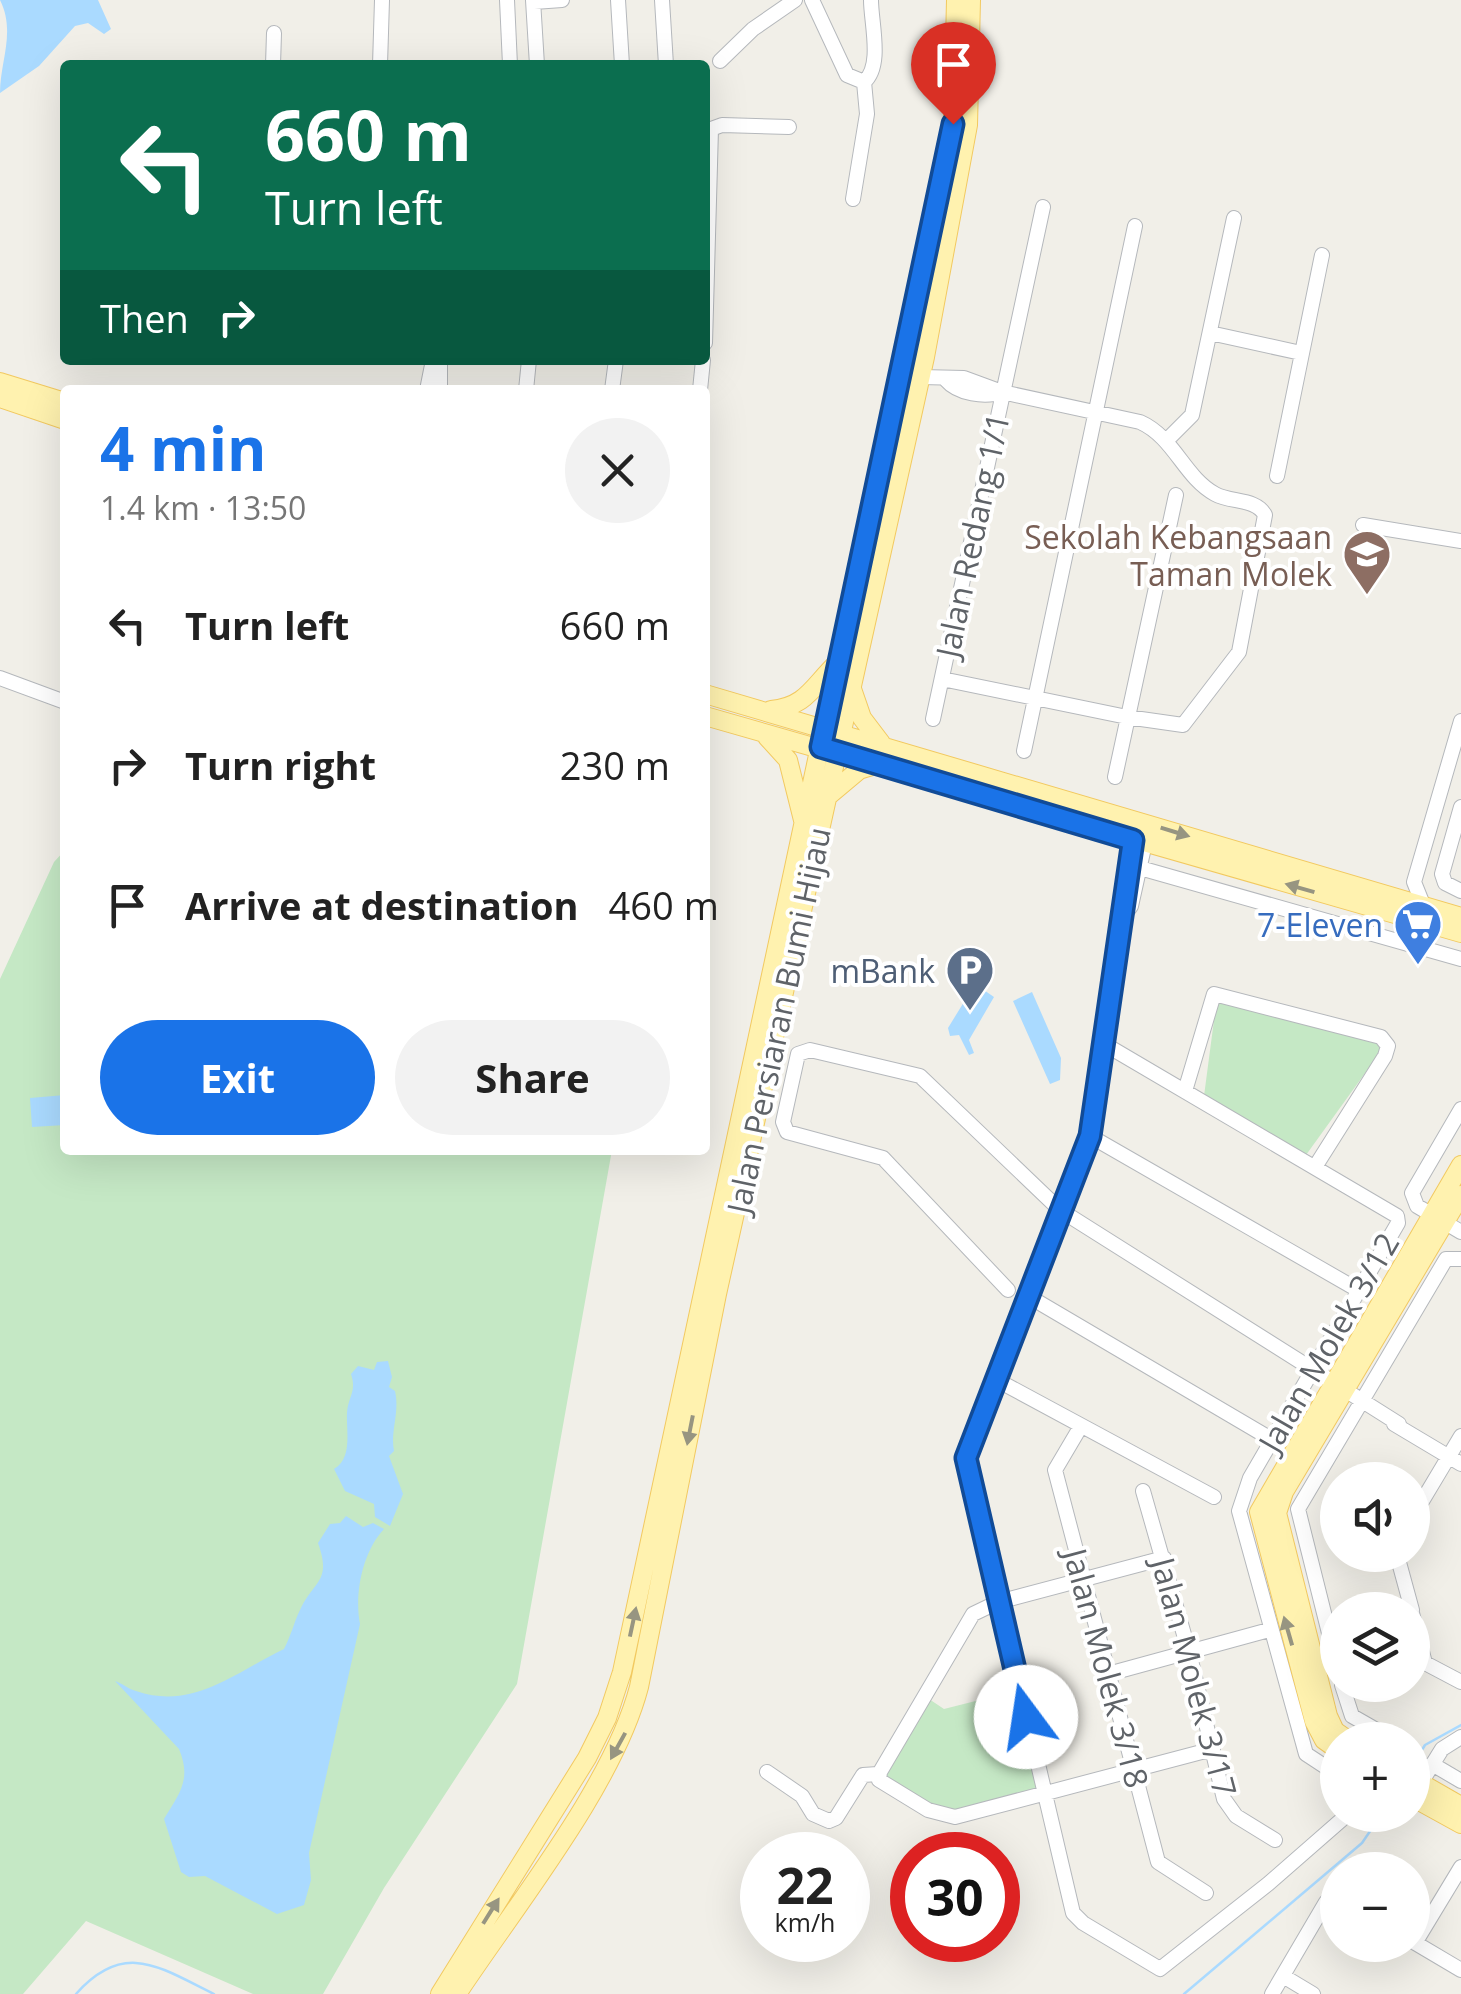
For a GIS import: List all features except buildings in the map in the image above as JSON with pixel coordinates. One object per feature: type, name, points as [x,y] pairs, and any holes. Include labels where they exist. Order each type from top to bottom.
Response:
[{"type":"main road","name":"Jalan Persiaran Bumi Hijau","points":[[440,1994],[607,1718],[622,1672],[826,798],[838,661],[953,124],[956,0]]},
{"type":"main road","name":"Jalan Persiaran Bumi Hijau","points":[[757,1084],[805,830],[851,684],[921,376],[968,126],[971,0]]},
{"type":"main road","points":[[911,328],[909,365],[921,376]]},
{"type":"main road","points":[[889,426],[907,378],[921,376]]},
{"type":"main road","points":[[0,382],[60,400]]},
{"type":"main road","points":[[0,398],[60,418]]},
{"type":"main road","points":[[755,711],[788,708],[801,702],[838,661]]},
{"type":"main road","points":[[851,684],[862,718],[881,742]]},
{"type":"main road","points":[[710,696],[882,763],[1461,934]]},
{"type":"main road","points":[[710,717],[760,732],[881,742],[1461,918]]},
{"type":"main road","points":[[760,732],[775,742],[788,760],[805,830]]},
{"type":"main road","points":[[826,798],[858,770],[882,763]]},
{"type":"main road","points":[[1452,1238],[1461,1165]]},
{"type":"main road","name":"Jalan Persiaran Bumi Hijau","points":[[456,1994],[605,1770],[628,1729],[732,1194]]},
{"type":"main road","points":[[1320,1733],[1259,1512],[1341,1384],[1452,1238],[1461,1195]]},
{"type":"main road","points":[[1331,1722],[1276,1520],[1284,1492],[1341,1384]]},
{"type":"main road","points":[[1430,1792],[1461,1806]]},
{"type":"main road","points":[[1430,1797],[1461,1824]]},
{"type":"street","points":[[380,60],[382,0]]},
{"type":"street","points":[[507,0],[510,60]]},
{"type":"street","points":[[537,60],[534,1],[562,0]]},
{"type":"street","points":[[618,0],[622,60]]},
{"type":"street","points":[[662,0],[666,60]]},
{"type":"street","points":[[720,61],[753,29],[795,0]]},
{"type":"street","points":[[812,0],[847,75],[864,82]]},
{"type":"street","points":[[864,82],[870,77],[874,59],[871,0]]},
{"type":"street","points":[[272,60],[274,33]]},
{"type":"street","points":[[853,198],[867,114],[864,82]]},
{"type":"street","points":[[710,128],[722,125],[789,127]]},
{"type":"street","name":"Jalan Redang 1/1","points":[[934,719],[1043,208]]},
{"type":"street","points":[[921,376],[946,380],[961,390],[991,396],[1002,392],[1140,422],[1166,440],[1192,415],[1234,218]]},
{"type":"street","points":[[1024,751],[1135,226]]},
{"type":"street","points":[[1277,476],[1322,255]]},
{"type":"street","points":[[1210,333],[1301,353]]},
{"type":"street","name":"Jalan Redang 1/1","points":[[942,678],[1127,717],[1183,724],[1239,652],[1263,512],[1213,493],[1166,440]]},
{"type":"street","points":[[1114,777],[1176,495]]},
{"type":"street","points":[[1363,524],[1461,541]]},
{"type":"street","points":[[0,678],[60,700]]},
{"type":"street","points":[[1390,898],[1414,882],[1453,778],[1461,721]]},
{"type":"street","points":[[1461,807],[1442,874],[1445,883],[1461,891]]},
{"type":"street","points":[[1123,917],[1131,906],[1140,868],[1139,841]]},
{"type":"street","points":[[1139,841],[1123,917],[1090,1136],[966,1458],[1073,1913],[1082,1923],[1160,1969],[1325,1832]]},
{"type":"street","points":[[1140,868],[1461,959]]},
{"type":"street","points":[[1414,882],[1424,907]]},
{"type":"street","points":[[1185,1091],[1214,994],[1381,1037],[1388,1046],[1386,1056],[1315,1167]]},
{"type":"street","name":"Jalan Molek 3/12","points":[[1106,1046],[1397,1216],[1398,1223],[1271,1439],[1242,1494],[1239,1511],[1268,1630],[1306,1754],[1320,1764]]},
{"type":"street","points":[[1008,1290],[883,1158],[787,1132],[783,1122],[802,1050],[920,1076],[1060,1210],[1314,1366],[1393,1424],[1399,1424],[1455,1460]]},
{"type":"street","points":[[1320,1596],[1298,1509],[1364,1401],[1452,1238],[1412,1201],[1412,1193],[1461,1108]]},
{"type":"street","points":[[1090,1136],[1358,1290]]},
{"type":"street","points":[[1028,1296],[1271,1439]]},
{"type":"street","points":[[995,1379],[1214,1498]]},
{"type":"street","name":"Jalan Molek 3/18","points":[[1081,1426],[1055,1470],[1158,1862],[1206,1892]]},
{"type":"street","points":[[1430,1494],[1455,1460],[1461,1436]]},
{"type":"street","name":"Jalan Molek 3/17","points":[[1143,1491],[1228,1808],[1275,1840]]},
{"type":"street","points":[[878,1774],[962,1628],[979,1609],[1164,1558]]},
{"type":"street","points":[[1108,1674],[1268,1630]]},
{"type":"street","points":[[1430,1666],[1461,1682]]},
{"type":"street","points":[[1347,1702],[1352,1716],[1364,1722]]},
{"type":"street","points":[[1430,1767],[1442,1749],[1461,1737]]},
{"type":"street","points":[[878,1774],[884,1786],[896,1793],[928,1810],[955,1818],[1213,1749]]},
{"type":"street","points":[[1432,1764],[1461,1780]]},
{"type":"street","points":[[767,1772],[802,1796],[812,1814],[829,1821],[836,1818],[863,1775],[878,1774]]},
{"type":"street","points":[[1430,1916],[1461,1867]]},
{"type":"street","points":[[1272,1994],[1320,1912]]},
{"type":"street","points":[[1430,1952],[1461,1970]]},
{"type":"street","points":[[1283,1976],[1313,1994]]},
{"type":"green space","points":[[60,855],[60,1155],[611,1155],[517,1684],[384,1888],[323,1994],[253,1994],[86,1921],[23,1994],[0,1994],[0,979]]},
{"type":"green space","points":[[1222,999],[1376,1041],[1381,1051],[1306,1155],[1204,1096],[1216,1005]]},
{"type":"green space","points":[[1015,1691],[1038,1792],[964,1813],[944,1812],[883,1777],[926,1697],[944,1709]]},
{"type":"water","points":[[0,0],[98,0],[111,29],[104,34],[88,23],[75,26],[39,66],[0,93],[7,24]]},
{"type":"water","points":[[975,984],[994,997],[969,1040],[974,1053],[969,1055],[959,1035],[950,1036],[948,1028]]},
{"type":"water","points":[[1032,992],[1061,1058],[1060,1080],[1050,1084],[1013,1001]]},
{"type":"water","points":[[60,1095],[60,1125],[32,1127],[30,1098]]},
{"type":"water","points":[[388,1361],[392,1377],[389,1387],[395,1391],[396,1407],[394,1451],[389,1456],[403,1494],[390,1526],[375,1517],[374,1504],[345,1491],[334,1469],[346,1451],[351,1374],[358,1366],[374,1370],[377,1362]]},
{"type":"water","points":[[346,1516],[363,1527],[373,1523],[384,1529],[362,1573],[360,1624],[309,1853],[311,1880],[304,1905],[277,1914],[205,1876],[189,1877],[181,1872],[164,1819],[179,1794],[184,1778],[183,1760],[179,1749],[115,1681],[136,1691],[177,1696],[214,1686],[284,1649],[305,1600],[320,1580],[323,1566],[318,1543],[330,1524],[340,1523]]},
{"type":"waterway","points":[[1430,1742],[1461,1725]]},
{"type":"waterway","points":[[1184,1994],[1362,1843],[1369,1832]]},
{"type":"waterway","points":[[76,1994],[93,1977],[126,1963],[159,1968],[214,1994]]},
{"type":"place","name":"Sekolah Kebangsaan Taman Molek","points":[[1367,596]]},
{"type":"place","name":"7-Eleven","points":[[1418,966]]},
{"type":"place","name":"mBank","points":[[970,1012]]},
{"type":"route","points":[[953,124],[821,747],[1133,840],[1090,1136],[966,1458],[1026,1717]]}]
